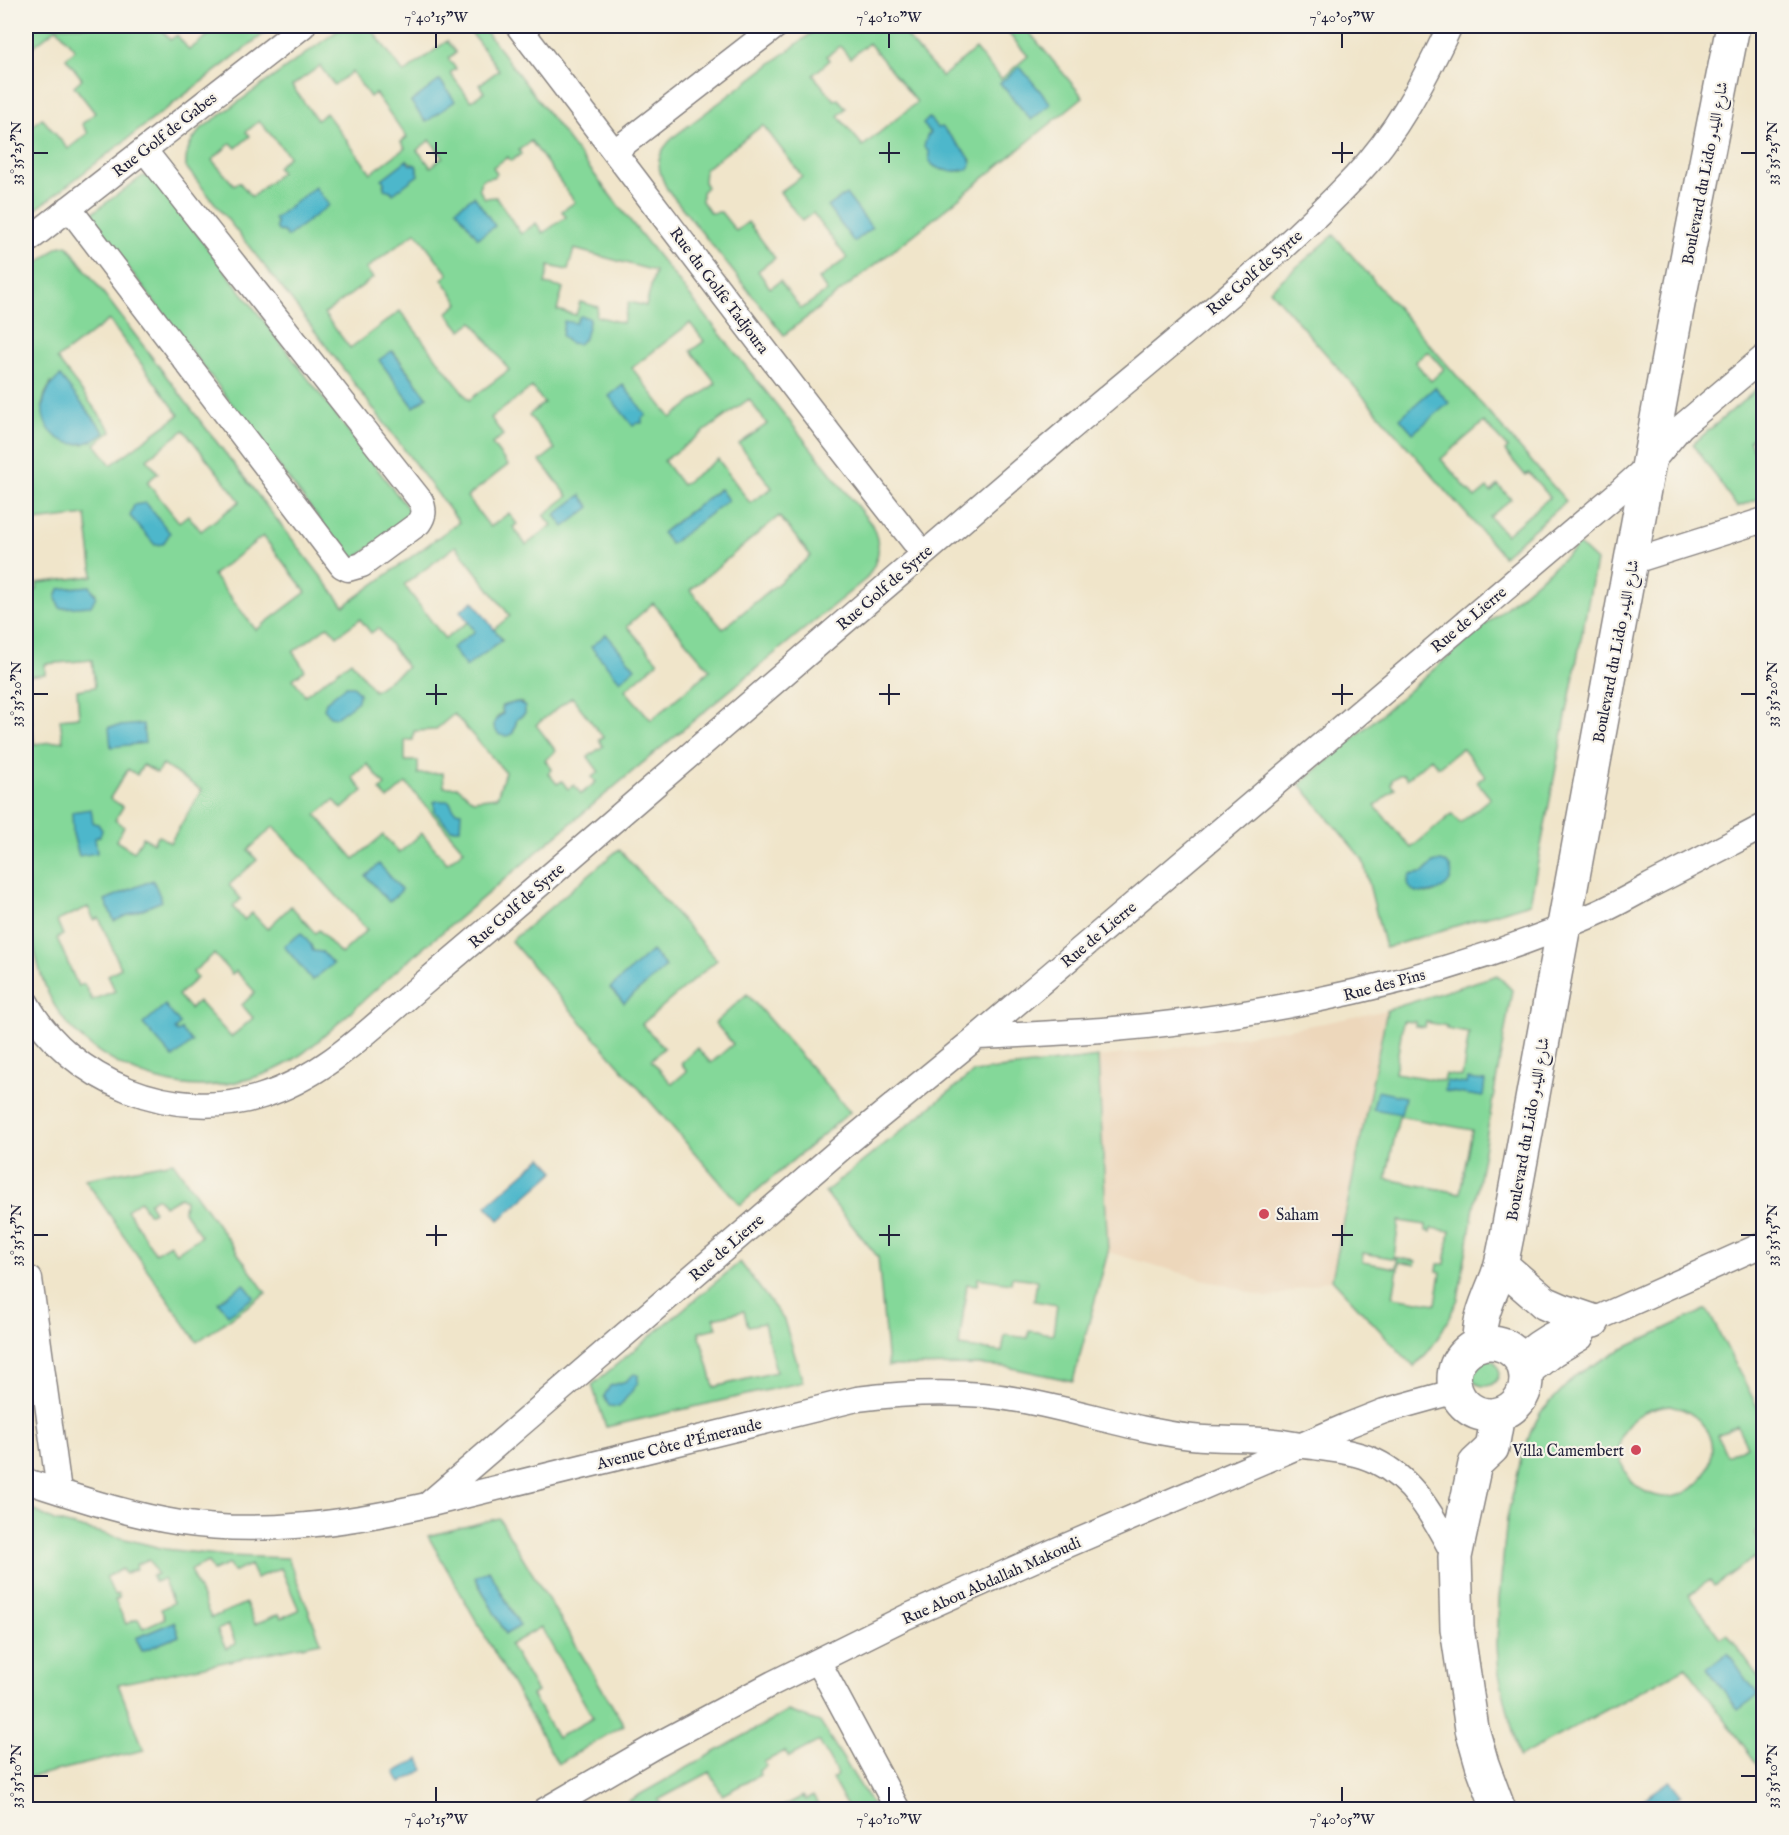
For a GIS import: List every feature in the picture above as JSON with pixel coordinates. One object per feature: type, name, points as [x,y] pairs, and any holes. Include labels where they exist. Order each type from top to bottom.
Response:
[{"type":"main road","name":"Boulevard du Lido شارع الليدو","points":[[1507,1356],[1499,1270],[1678,304],[1733,26]]},
{"type":"main road","points":[[1499,1270],[1545,1303],[1590,1323]]},
{"type":"main road","points":[[1476,1405],[1508,1411],[1516,1404],[1525,1386],[1507,1356],[1469,1350],[1455,1368],[1454,1379],[1476,1405],[1492,1448],[1476,1464],[1455,1557],[1457,1628],[1472,1729],[1499,1809]]},
{"type":"street","name":"Rue Golf de Gabes","points":[[26,242],[303,26]]},
{"type":"street","name":"Rue du Golfe Tadjoura","points":[[518,26],[822,425],[923,553]]},
{"type":"street","points":[[615,151],[776,26]]},
{"type":"street","name":"Rue Golf de Syrte","points":[[26,1002],[46,1034],[63,1051],[94,1073],[123,1088],[162,1100],[211,1106],[263,1096],[328,1063],[364,1035],[923,553],[1235,289],[1336,196],[1376,153],[1407,110],[1450,26]]},
{"type":"street","points":[[69,208],[342,566],[348,569],[362,565],[418,523],[423,517],[421,501],[145,151]]},
{"type":"street","name":"Rue de Lierre","points":[[427,1505],[851,1140],[977,1037],[1650,464],[1681,427],[1764,357]]},
{"type":"street","points":[[1631,562],[1764,520]]},
{"type":"street","name":"Rue des Pins","points":[[977,1037],[1104,1030],[1264,1010],[1336,997],[1481,956],[1564,927],[1598,913],[1764,826]]},
{"type":"street","points":[[1507,1356],[1554,1354],[1581,1338],[1590,1323],[1764,1244]]},
{"type":"street","points":[[30,1279],[58,1491]]},
{"type":"street","name":"Avenue Côte d'Émeraude","points":[[26,1481],[148,1516],[181,1523],[275,1526],[340,1521],[379,1516],[427,1505],[857,1399],[916,1393],[992,1396],[1030,1402],[1124,1425],[1173,1434],[1274,1441],[1346,1451],[1374,1460],[1396,1473],[1421,1500],[1434,1518],[1455,1557]]},
{"type":"street","name":"Rue Abou Abdallah Makoudi","points":[[545,1809],[655,1746],[773,1683],[906,1617],[1054,1551],[1384,1411],[1476,1405]]},
{"type":"street","points":[[818,1661],[897,1809]]},
{"type":"shaded area","points":[[1387,1010],[1332,1279],[1269,1298],[1108,1252],[1098,1057],[1153,1051],[1324,1023]]},
{"type":"green space","points":[[26,26],[159,26],[170,40],[177,35],[189,50],[215,30],[212,26],[274,26],[26,217],[26,131],[42,118],[68,149],[88,133],[82,124],[95,113],[74,86],[82,79],[66,58],[75,50],[57,28],[26,52]]},
{"type":"green space","points":[[344,26],[371,26],[404,73],[447,41],[456,53],[448,58],[456,69],[450,73],[471,101],[484,92],[479,85],[499,70],[468,28],[463,31],[459,26],[482,26],[613,199],[872,525],[878,553],[866,579],[598,800],[406,963],[312,1047],[290,1062],[265,1074],[234,1083],[201,1086],[156,1079],[133,1071],[92,1047],[59,1013],[39,969],[33,943],[26,865],[26,591],[37,590],[37,583],[93,576],[86,515],[26,522],[26,273],[58,247],[67,245],[344,606],[459,522],[289,297],[186,167],[189,146],[201,129]],"holes":[[[320,66],[334,85],[352,72],[370,97],[375,93],[407,137],[401,142],[405,148],[371,173],[326,113],[317,120],[292,86]],[[259,121],[289,156],[277,167],[281,172],[252,197],[239,182],[234,185],[212,160],[231,143],[236,148],[250,136],[246,132]],[[430,140],[443,157],[431,167],[417,150]],[[531,141],[575,202],[562,211],[566,217],[543,233],[536,223],[521,234],[496,197],[485,198],[480,191],[479,187],[483,179],[497,174],[493,167],[508,157],[511,161],[521,154],[519,150]],[[407,160],[417,167],[418,175],[393,193],[383,185]],[[416,232],[448,274],[442,279],[459,303],[447,313],[461,330],[473,322],[509,370],[469,400],[400,311],[350,348],[324,314],[373,278],[366,269]],[[574,249],[655,271],[646,306],[629,302],[623,323],[596,316],[598,307],[580,302],[576,315],[557,310],[563,288],[545,284],[549,266],[568,270]],[[109,320],[179,415],[111,465],[95,444],[112,431],[57,359]],[[690,323],[704,341],[691,351],[716,383],[671,418],[632,368]],[[393,351],[427,397],[414,407],[380,361]],[[51,383],[84,444],[61,438],[49,422],[42,406]],[[532,387],[544,403],[529,415],[555,449],[540,461],[568,496],[544,515],[552,525],[526,545],[513,527],[517,524],[509,513],[490,527],[467,497],[508,465],[492,444],[503,435],[491,418]],[[749,399],[767,424],[739,444],[772,488],[750,503],[718,459],[682,485],[664,461]],[[184,430],[240,501],[201,531],[188,515],[179,522],[147,482],[158,473],[147,459]],[[719,489],[728,500],[670,544],[663,532]],[[779,516],[811,556],[723,629],[690,590]],[[263,536],[306,592],[256,630],[213,575]],[[456,546],[510,616],[494,629],[502,639],[475,631],[468,622],[445,639],[404,585]],[[90,588],[96,593],[91,604],[58,604],[59,591]],[[653,603],[710,670],[651,720],[625,690],[658,662],[627,626]],[[360,619],[371,633],[378,628],[407,667],[374,691],[351,661],[305,695],[293,679],[305,670],[293,652],[328,626],[337,636]],[[92,660],[95,687],[77,690],[79,717],[60,719],[63,741],[34,744],[27,676],[45,674],[45,664]],[[572,697],[603,737],[599,740],[603,746],[588,757],[599,772],[592,777],[596,782],[581,794],[574,785],[568,789],[562,781],[557,784],[548,773],[552,769],[545,760],[556,751],[536,725]],[[516,702],[522,703],[524,714],[517,719],[511,735],[500,735],[494,727],[496,719],[503,712],[501,707]],[[454,714],[505,772],[497,797],[473,800],[458,787],[444,787],[443,773],[418,774],[418,761],[405,761],[405,740],[413,740],[414,731],[435,730]],[[367,764],[385,785],[380,790],[388,799],[406,783],[464,850],[447,863],[422,833],[399,853],[383,835],[354,859],[316,815],[334,800],[342,809],[363,791],[352,777]],[[143,765],[157,773],[163,765],[202,790],[170,843],[158,835],[153,843],[143,837],[134,852],[116,841],[124,827],[115,820],[123,807],[110,798],[128,769],[137,775]],[[74,820],[93,824],[79,856],[73,834]],[[274,826],[367,930],[341,954],[319,930],[315,933],[291,906],[267,929],[252,913],[244,920],[233,907],[241,899],[229,885],[257,860],[248,850]],[[88,907],[94,920],[99,918],[121,968],[108,975],[115,991],[92,1000],[84,984],[78,986],[57,938],[63,935],[57,921]],[[301,933],[314,952],[322,952],[312,980]],[[214,954],[232,974],[236,971],[255,992],[242,1005],[253,1018],[231,1037],[198,1001],[190,1009],[178,995],[197,978],[193,972]],[[165,1006],[178,1033],[181,1030],[173,1058]]]},
{"type":"green space","points":[[821,26],[897,26],[942,77],[975,49],[1001,79],[1028,56],[1002,26],[1024,26],[1083,97],[916,233],[784,335],[667,189],[660,173],[659,160],[664,148],[676,135]],"holes":[[[869,43],[917,102],[863,146],[838,116],[846,108],[838,99],[834,100],[813,75],[830,60],[827,56],[840,46],[850,58]],[[763,125],[802,176],[780,192],[802,221],[813,213],[847,258],[819,279],[827,291],[801,309],[780,281],[770,288],[758,271],[775,258],[748,222],[736,231],[721,212],[710,213],[702,201],[702,192],[707,187],[704,182],[705,169]],[[942,127],[971,160],[971,164],[963,171],[943,170],[930,152],[931,133]]]},
{"type":"green space","points":[[143,176],[154,178],[409,510],[408,517],[358,557],[347,556],[93,221],[92,213]]},
{"type":"green space","points":[[1334,235],[1566,501],[1503,556],[1270,290]],"holes":[[[1428,351],[1444,369],[1431,381],[1415,362]],[[1484,422],[1508,448],[1505,451],[1525,475],[1529,473],[1550,497],[1506,535],[1490,517],[1511,499],[1498,485],[1491,492],[1487,488],[1475,498],[1441,459]]]},
{"type":"green space","points":[[1763,384],[1763,432],[1749,440],[1763,468],[1763,497],[1737,507],[1693,444]]},
{"type":"green space","points":[[1579,545],[1596,561],[1530,903],[1385,948],[1363,860],[1300,784]],"holes":[[[1462,748],[1485,776],[1477,782],[1490,798],[1460,823],[1452,814],[1411,848],[1375,806],[1395,789],[1391,785],[1392,780],[1399,775],[1404,775],[1407,779],[1431,758],[1438,767]],[[1433,863],[1445,886],[1425,894],[1408,880],[1413,874],[1423,873]]]},
{"type":"green space","points":[[619,849],[717,960],[642,1024],[664,1048],[651,1060],[672,1084],[687,1071],[681,1063],[697,1048],[711,1063],[733,1044],[715,1023],[747,994],[850,1112],[740,1205],[511,941]]},
{"type":"green space","points":[[1497,975],[1512,990],[1458,1299],[1428,1352],[1414,1367],[1332,1279],[1387,1010]],"holes":[[[1403,1021],[1415,1022],[1415,1026],[1425,1027],[1426,1022],[1447,1026],[1446,1029],[1469,1033],[1462,1077],[1445,1074],[1443,1081],[1395,1073]],[[1399,1116],[1472,1130],[1460,1193],[1386,1179]],[[1399,1221],[1426,1225],[1426,1231],[1431,1232],[1432,1228],[1450,1231],[1445,1264],[1438,1264],[1437,1271],[1441,1272],[1436,1304],[1393,1297],[1399,1262],[1415,1265],[1416,1261],[1394,1257]],[[1363,1253],[1397,1259],[1396,1268],[1362,1262]]]},
{"type":"green space","points":[[1098,1057],[1108,1252],[1073,1381],[1007,1367],[888,1366],[878,1257],[825,1192],[974,1072]],"holes":[[[1012,1277],[1037,1280],[1034,1301],[1057,1305],[1053,1334],[1029,1331],[1028,1338],[1005,1335],[1002,1352],[959,1346],[967,1284],[977,1285],[978,1278],[1011,1283]]]},
{"type":"green space","points":[[173,1162],[266,1293],[197,1342],[85,1179]],"holes":[[[180,1197],[185,1200],[184,1211],[201,1236],[176,1253],[170,1244],[155,1253],[127,1210],[140,1201],[149,1214],[154,1211],[149,1203],[156,1198],[164,1206]]]},
{"type":"green space","points":[[740,1262],[784,1320],[803,1382],[606,1427],[592,1385]],"holes":[[[744,1311],[748,1326],[764,1323],[776,1372],[714,1387],[699,1332],[717,1328],[714,1318]]]},
{"type":"green space","points":[[1707,1309],[1763,1418],[1763,1527],[1755,1533],[1763,1545],[1763,1560],[1759,1563],[1754,1558],[1714,1586],[1710,1580],[1689,1595],[1720,1638],[1727,1633],[1763,1684],[1763,1772],[1686,1667],[1519,1757],[1499,1674],[1497,1644],[1507,1518],[1521,1459],[1541,1412],[1575,1376],[1614,1353]],"holes":[[[1671,1405],[1694,1416],[1707,1432],[1712,1449],[1708,1467],[1699,1482],[1685,1493],[1667,1497],[1646,1492],[1632,1481],[1621,1460],[1620,1447],[1627,1426],[1635,1418],[1657,1407]],[[1737,1426],[1747,1446],[1727,1456],[1717,1435]]]},
{"type":"green space","points":[[1485,1358],[1495,1362],[1499,1372],[1495,1382],[1485,1386],[1475,1382],[1471,1372],[1475,1362]]},
{"type":"green space","points":[[26,1506],[54,1521],[165,1549],[226,1556],[288,1558],[321,1642],[118,1684],[144,1750],[26,1778]],"holes":[[[149,1559],[157,1574],[152,1576],[155,1582],[163,1579],[173,1603],[161,1609],[165,1618],[143,1628],[138,1619],[126,1624],[115,1600],[119,1598],[118,1594],[114,1595],[106,1577],[122,1569],[125,1574],[137,1568],[136,1565]],[[208,1562],[213,1571],[229,1564],[233,1572],[250,1565],[256,1578],[281,1568],[299,1610],[281,1618],[279,1614],[255,1624],[246,1603],[211,1618],[190,1570]],[[174,1622],[179,1636],[141,1651],[136,1638]],[[228,1625],[236,1644],[226,1649],[217,1630]]]},
{"type":"green space","points":[[499,1518],[624,1725],[558,1764],[428,1536]],"holes":[[[489,1570],[520,1626],[506,1634],[475,1578]],[[541,1627],[593,1718],[557,1738],[532,1695],[537,1692],[510,1645]]]},
{"type":"green space","points":[[788,1711],[820,1722],[875,1809],[849,1809],[832,1779],[838,1775],[819,1741],[789,1757],[785,1751],[764,1762],[766,1766],[759,1771],[760,1775],[722,1795],[710,1772],[658,1800],[663,1809],[614,1809]]},
{"type":"green space","points":[[803,1796],[806,1800],[813,1796],[820,1809],[784,1809],[782,1807]]},
{"type":"water","points":[[1020,67],[1051,104],[1031,120],[1000,83]]},
{"type":"water","points":[[440,80],[455,101],[426,122],[411,102]]},
{"type":"water","points":[[929,118],[938,128],[942,127],[969,157],[971,164],[968,169],[949,171],[932,164],[929,152],[924,147],[927,136],[931,133],[923,124]]},
{"type":"water","points":[[407,160],[409,164],[416,165],[418,175],[393,194],[384,189],[382,179]]},
{"type":"water","points":[[315,187],[329,205],[287,237],[284,232],[278,231],[274,219]]},
{"type":"water","points":[[846,194],[872,228],[854,242],[828,207]]},
{"type":"water","points":[[474,196],[495,226],[478,238],[456,209]]},
{"type":"water","points":[[580,316],[590,318],[585,338],[578,344],[569,343],[562,336],[564,321],[576,323]]},
{"type":"water","points":[[392,351],[427,397],[414,407],[379,360]]},
{"type":"water","points":[[60,376],[105,433],[89,442],[74,444],[61,440],[51,431],[44,419],[43,405],[48,390]]},
{"type":"water","points":[[623,385],[646,415],[642,418],[642,423],[633,426],[609,396]]},
{"type":"water","points":[[1435,387],[1449,403],[1413,433],[1400,418]]},
{"type":"water","points":[[720,489],[728,500],[671,544],[662,533]]},
{"type":"water","points":[[581,495],[590,507],[564,527],[555,515]]},
{"type":"water","points":[[146,503],[170,533],[163,544],[155,545],[130,516],[134,505]]},
{"type":"water","points":[[90,586],[96,596],[91,606],[60,608],[56,598],[59,589]]},
{"type":"water","points":[[473,601],[502,640],[466,667],[452,648],[475,631],[460,611]]},
{"type":"water","points":[[606,634],[635,668],[620,681],[591,647]]},
{"type":"water","points":[[346,686],[353,686],[359,693],[358,701],[337,717],[330,716],[324,709],[326,702]]},
{"type":"water","points":[[518,702],[525,707],[525,714],[517,719],[513,733],[508,736],[500,735],[494,724],[503,714],[502,706]]},
{"type":"water","points":[[143,724],[145,743],[111,747],[109,727]]},
{"type":"water","points":[[449,801],[455,811],[461,812],[460,829],[451,829],[435,812],[434,802]]},
{"type":"water","points":[[91,809],[93,823],[98,824],[102,830],[100,836],[95,838],[97,853],[79,856],[73,834],[72,812]]},
{"type":"water","points":[[1441,861],[1447,863],[1451,874],[1449,882],[1442,889],[1432,892],[1413,891],[1409,885],[1410,875],[1423,873],[1433,863]]},
{"type":"water","points":[[379,864],[402,890],[389,902],[366,876]]},
{"type":"water","points":[[153,880],[162,901],[114,921],[105,900]]},
{"type":"water","points":[[301,933],[313,951],[322,952],[333,964],[312,980],[284,946]]},
{"type":"water","points":[[652,951],[666,967],[624,1003],[610,988]]},
{"type":"water","points":[[165,1005],[180,1024],[175,1029],[178,1032],[181,1030],[192,1042],[173,1058],[143,1024]]},
{"type":"water","points":[[1467,1079],[1485,1081],[1483,1097],[1445,1091],[1446,1081],[1466,1084]]},
{"type":"water","points":[[1377,1091],[1405,1097],[1401,1114],[1373,1109]]},
{"type":"water","points":[[542,1157],[555,1171],[499,1220],[486,1206]]},
{"type":"water","points":[[244,1284],[254,1297],[228,1315],[218,1302]]},
{"type":"water","points":[[634,1374],[638,1375],[638,1383],[619,1407],[609,1406],[604,1396],[610,1386],[626,1381]]},
{"type":"water","points":[[489,1570],[520,1626],[506,1634],[475,1577]]},
{"type":"water","points":[[174,1622],[179,1636],[142,1651],[136,1638]]},
{"type":"water","points":[[1728,1653],[1758,1695],[1738,1710],[1707,1668]]},
{"type":"water","points":[[419,1759],[424,1770],[401,1783],[395,1772]]},
{"type":"water","points":[[1670,1781],[1681,1795],[1660,1809],[1647,1809],[1641,1801]]},
{"type":"place","name":"Saham","points":[[1264,1214]]},
{"type":"place","name":"Villa Camembert","points":[[1636,1450]]}]
